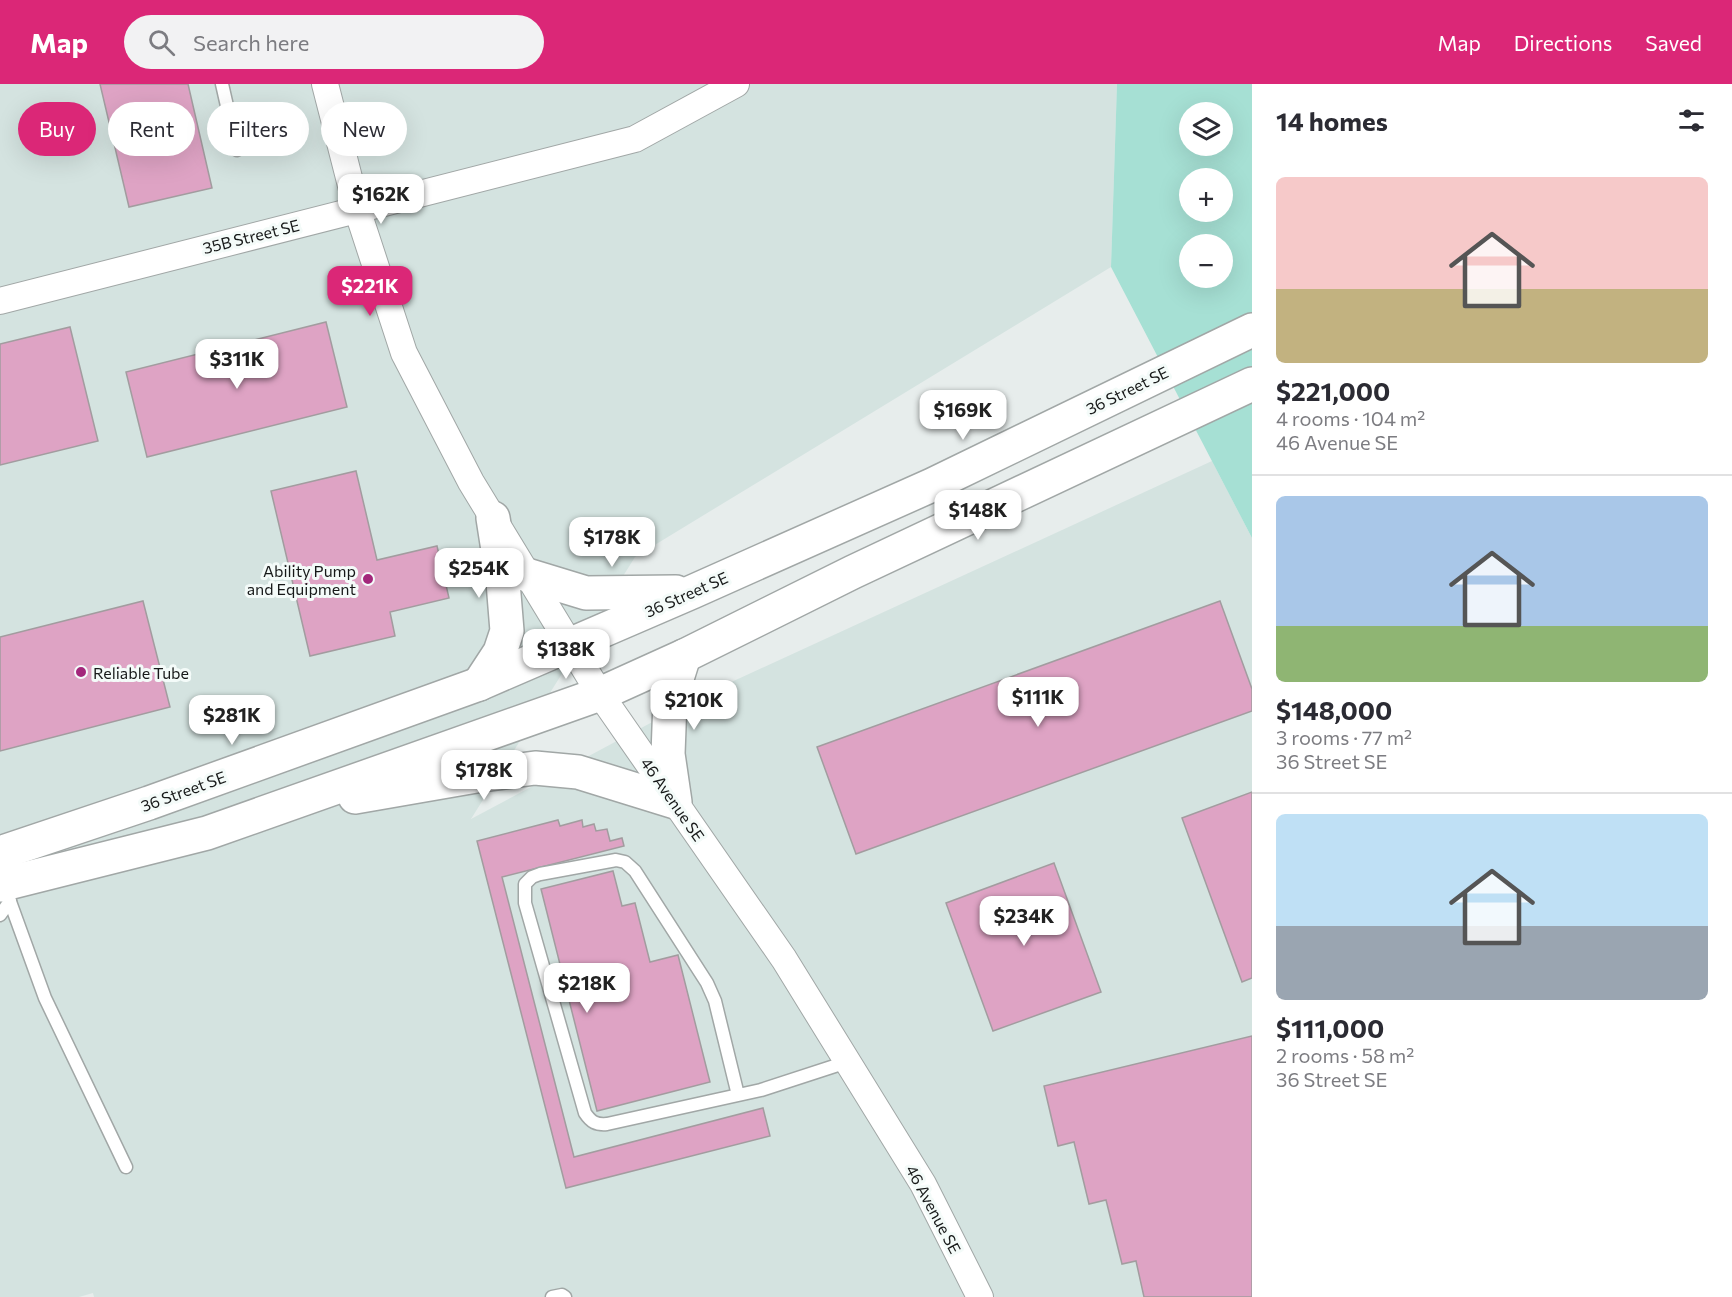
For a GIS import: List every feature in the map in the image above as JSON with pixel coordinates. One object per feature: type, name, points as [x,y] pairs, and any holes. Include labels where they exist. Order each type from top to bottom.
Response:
[{"type":"street","name":"46 Avenue SE","points":[[325,84],[357,209],[404,352],[471,482],[600,694],[784,959],[923,1184],[980,1297]]},
{"type":"street","name":"35B Street SE","points":[[0,301],[635,139],[736,84]]},
{"type":"street","name":"36 Street SE","points":[[3,888],[149,803],[479,684],[932,485],[1252,330]]},
{"type":"street","points":[[3,888],[207,833],[600,694],[1252,384]]},
{"type":"street","points":[[479,684],[500,652],[507,631],[503,582],[493,518]]},
{"type":"street","points":[[527,575],[586,593],[692,592]]},
{"type":"street","points":[[297,802],[351,798],[535,768],[578,772],[675,802],[668,754],[670,701],[684,656]]},
{"type":"lane","points":[[222,84],[226,102]]},
{"type":"lane","points":[[738,1095],[715,1001],[707,983],[635,871],[625,862],[616,860],[532,877],[525,884],[525,903],[585,1113],[590,1121],[598,1125],[607,1124],[738,1095],[760,1090],[848,1062]]},
{"type":"lane","points":[[3,888],[45,998],[126,1167]]},
{"type":"lane","points":[[552,1297],[562,1294],[565,1297]]},
{"type":"shaded area","points":[[0,84],[1117,84],[1111,267],[635,557],[471,819],[701,696],[1212,461],[1252,538],[1252,1297],[94,1297],[93,1293],[79,1297],[0,1297]]},
{"type":"green space","points":[[1117,84],[1252,84],[1252,538],[1111,267]]},
{"type":"building","points":[[100,84],[188,84],[192,102],[108,102],[108,118]]},
{"type":"building","points":[[195,114],[212,188],[129,207],[117,156],[195,156]]},
{"type":"building","points":[[326,322],[347,407],[147,457],[126,372]]},
{"type":"building","points":[[70,327],[98,441],[0,465],[0,344]]},
{"type":"building","name":"Ability Pump and Equipment","points":[[356,471],[377,560],[437,546],[449,598],[390,612],[395,636],[310,656],[271,491]]},
{"type":"building","name":"Reliable Tube","points":[[143,601],[170,707],[0,751],[0,637]]},
{"type":"building","points":[[1220,601],[1252,689],[1252,711],[856,854],[817,747]]},
{"type":"building","points":[[1252,792],[1252,978],[1242,982],[1182,818]]},
{"type":"building","points":[[558,820],[560,826],[582,820],[583,827],[594,824],[596,831],[607,829],[610,841],[622,838],[624,846],[502,877],[574,1157],[763,1108],[770,1136],[566,1188],[477,841]]},
{"type":"building","points":[[1054,863],[1101,992],[993,1031],[946,903]]},
{"type":"building","points":[[613,871],[622,906],[635,903],[650,962],[678,955],[710,1082],[597,1111],[541,889]]},
{"type":"building","points":[[1252,1036],[1252,1297],[1144,1297],[1136,1261],[1122,1264],[1106,1200],[1089,1204],[1074,1142],[1058,1146],[1044,1086]]},
{"type":"place","name":"Ability Pump and Equipment","points":[[368,579]]},
{"type":"place","name":"Reliable Tube","points":[[81,672]]}]
